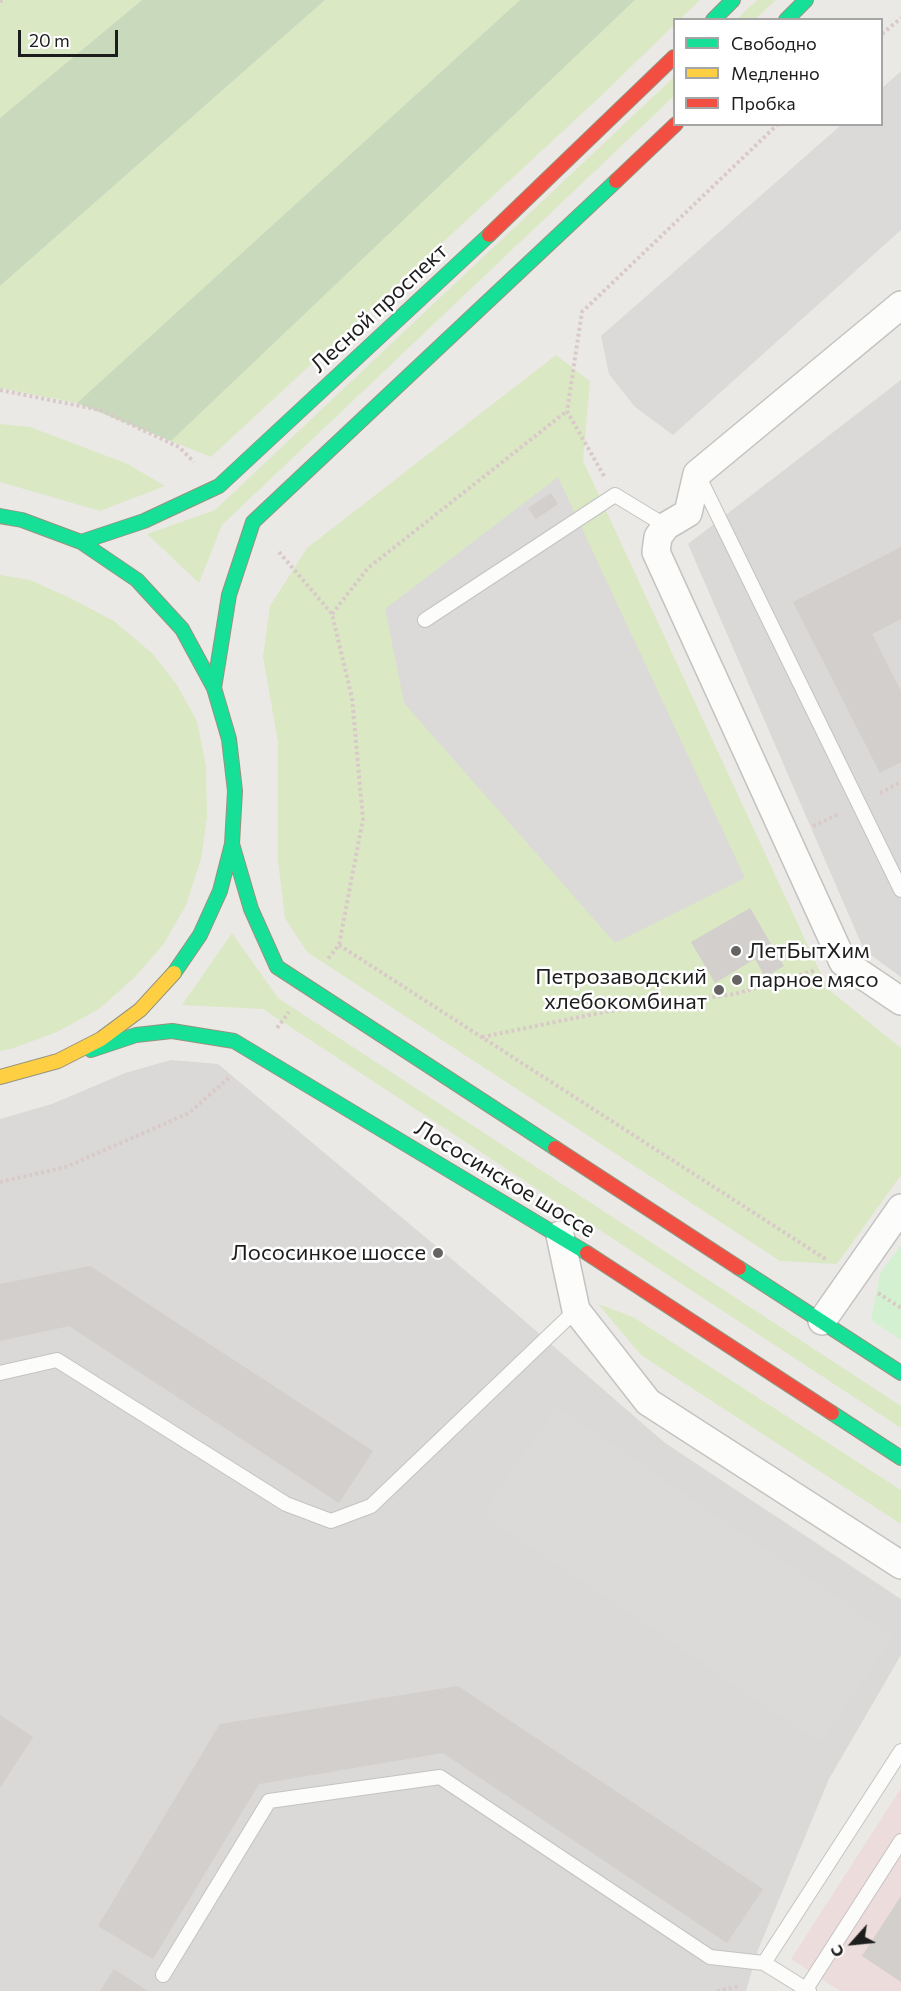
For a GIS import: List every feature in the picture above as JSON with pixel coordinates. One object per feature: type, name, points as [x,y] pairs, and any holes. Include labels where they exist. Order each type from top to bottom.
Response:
[{"type":"main road","points":[[715,18],[733,0]]},
{"type":"main road","points":[[788,18],[806,0]]},
{"type":"main road","name":"Лесной проспект","points":[[81,542],[144,521],[219,486],[539,189],[673,59]]},
{"type":"main road","points":[[214,688],[229,595],[253,522],[674,126]]},
{"type":"main road","points":[[0,516],[22,520],[81,542],[137,580],[182,629],[214,688],[230,739],[236,791],[232,844],[220,891],[200,935],[173,975],[140,1010],[101,1039],[58,1061],[0,1077]]},
{"type":"main road","points":[[232,844],[251,909],[277,967],[901,1373]]},
{"type":"main road","name":"Лососинское шоссе","points":[[58,1061],[136,1035],[172,1031],[234,1041],[560,1235],[901,1458]]},
{"type":"street","points":[[901,305],[697,474],[688,513],[666,526],[658,537],[656,552],[843,962],[901,1000]]},
{"type":"street","points":[[822,1321],[901,1208]]},
{"type":"street","points":[[560,1235],[576,1310],[648,1402],[901,1564]]},
{"type":"lane","points":[[697,474],[901,890]]},
{"type":"lane","points":[[426,620],[615,495],[666,526]]},
{"type":"lane","points":[[0,1373],[57,1360],[286,1504],[331,1521],[371,1506],[576,1310]]},
{"type":"lane","points":[[764,1963],[901,1751]]},
{"type":"lane","points":[[164,1975],[269,1801],[440,1777],[710,1957],[764,1963],[807,1990],[901,1841]]},
{"type":"path","points":[[883,33],[901,18]]},
{"type":"path","points":[[615,495],[567,411],[582,312],[776,126]]},
{"type":"path","points":[[0,390],[100,410],[179,447],[219,486]]},
{"type":"path","points":[[332,614],[368,568],[567,411]]},
{"type":"path","points":[[0,1182],[66,1167],[189,1113],[257,1054],[339,945],[363,819],[352,698],[332,614],[253,522]]},
{"type":"path","points":[[339,945],[901,1308]]},
{"type":"path","points":[[482,1037],[604,1011],[735,994],[843,962]]},
{"type":"shaded area","points":[[901,71],[901,230],[673,435],[635,407],[609,374],[601,336],[840,126],[883,126],[883,87]]},
{"type":"shaded area","points":[[901,380],[901,977],[864,950],[688,544]]},
{"type":"shaded area","points":[[558,477],[745,878],[615,943],[404,703],[385,609]]},
{"type":"shaded area","points":[[171,1060],[218,1064],[497,1297],[665,1443],[901,1599],[901,1655],[829,1779],[758,1950],[746,1991],[0,1991],[0,1119],[52,1104],[125,1073]]},
{"type":"shaded area","points":[[556,1406],[894,1636],[821,1744],[482,1514]]},
{"type":"shaded area","points":[[901,1788],[901,1991],[840,1991],[791,1959]]},
{"type":"green space","points":[[0,0],[142,0],[0,118]]},
{"type":"green space","points":[[142,0],[325,0],[0,286],[0,118]]},
{"type":"green space","points":[[325,0],[520,0],[77,403],[0,388],[0,286]]},
{"type":"green space","points":[[520,0],[635,0],[171,441],[77,403]]},
{"type":"green space","points":[[635,0],[700,0],[681,18],[673,18],[673,26],[602,95],[211,457],[171,441]]},
{"type":"green space","points":[[757,0],[776,0],[756,18],[738,18]]},
{"type":"green space","points":[[673,78],[673,97],[222,525],[199,583],[147,534],[215,510]]},
{"type":"green space","points":[[556,355],[590,381],[583,461],[828,989],[901,1048],[901,1175],[837,1264],[780,1261],[307,952],[285,918],[278,861],[278,742],[263,657],[270,606],[307,548]]},
{"type":"green space","points":[[0,424],[30,427],[128,464],[165,486],[100,511],[0,482]]},
{"type":"green space","points":[[0,575],[30,580],[70,598],[114,621],[153,654],[177,685],[197,721],[206,766],[207,817],[201,859],[186,905],[163,945],[135,977],[99,1009],[57,1032],[0,1051]]},
{"type":"green space","points":[[232,933],[278,998],[901,1406],[901,1428],[263,1009],[182,1005]]},
{"type":"green space","points":[[901,1245],[901,1340],[871,1320],[880,1274]]},
{"type":"green space","points":[[598,1304],[633,1317],[901,1490],[901,1524],[641,1355]]},
{"type":"building","points":[[551,493],[558,504],[536,519],[528,508]]},
{"type":"building","points":[[901,547],[901,619],[872,634],[901,691],[901,762],[880,773],[793,602]]},
{"type":"building","name":"ЛетБытХим","points":[[750,908],[784,966],[765,977],[755,959],[715,983],[691,942]]},
{"type":"building","points":[[90,1266],[373,1451],[339,1503],[69,1326],[0,1341],[0,1284]]},
{"type":"building","points":[[458,1686],[763,1889],[727,1943],[443,1753],[259,1784],[153,1959],[98,1926],[220,1724]]},
{"type":"building","points":[[0,1715],[33,1737],[0,1788]]},
{"type":"building","points":[[901,1896],[901,1982],[862,1956]]},
{"type":"building","points":[[114,1969],[148,1991],[100,1991]]},
{"type":"traffic: fast","points":[[715,18],[733,0]]},
{"type":"traffic: fast","points":[[788,18],[806,0]]},
{"type":"traffic: fast","points":[[214,688],[229,595],[253,522],[616,181]]},
{"type":"traffic: fast","points":[[81,542],[144,521],[219,486],[489,235]]},
{"type":"traffic: fast","points":[[0,516],[22,520],[81,542],[137,580],[182,629],[214,688],[229,739],[235,791],[232,844],[220,891],[200,935],[174,973]]},
{"type":"traffic: fast","points":[[232,844],[251,909],[277,967],[555,1148]]},
{"type":"traffic: fast","points":[[91,1050],[136,1035],[172,1031],[234,1041],[587,1253]]},
{"type":"traffic: fast","points":[[739,1268],[901,1373]]},
{"type":"traffic: fast","points":[[832,1413],[901,1458]]},
{"type":"traffic: slow","points":[[0,1077],[58,1061],[101,1039],[140,1010],[174,973]]},
{"type":"traffic: jam","points":[[489,235],[673,58]]},
{"type":"traffic: jam","points":[[616,181],[674,126]]},
{"type":"traffic: jam","points":[[555,1148],[739,1268]]},
{"type":"traffic: jam","points":[[587,1253],[832,1413]]},
{"type":"place","name":"ЛетБытХим","points":[[736,951]]},
{"type":"place","name":"парное мясо","points":[[737,980]]},
{"type":"place","name":"Петрозаводский хлебокомбинат","points":[[719,990]]},
{"type":"place","name":"Лососинкое шоссе","points":[[438,1253]]}]
